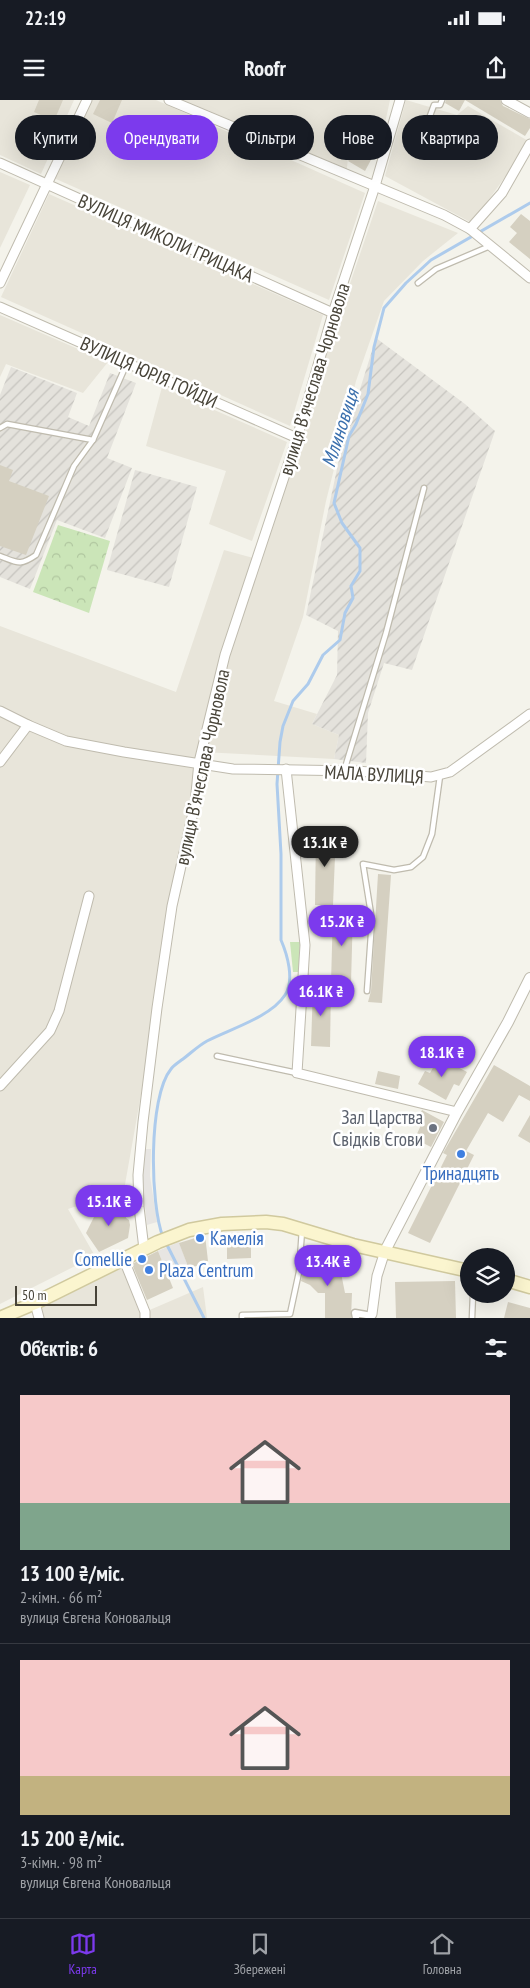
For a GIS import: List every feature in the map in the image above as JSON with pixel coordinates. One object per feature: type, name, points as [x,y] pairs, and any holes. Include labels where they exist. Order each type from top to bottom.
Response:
[{"type":"main road","points":[[0,1318],[173,1236],[200,1227],[244,1222],[266,1222],[302,1229],[344,1242],[460,1269]]},
{"type":"main road","points":[[515,1283],[530,1287]]},
{"type":"street","points":[[0,283],[87,100]]},
{"type":"street","points":[[169,100],[346,176],[444,215],[470,229],[530,278]]},
{"type":"street","name":"вулиця Вʼячеслава Чорновола","points":[[144,1249],[139,1207],[138,1175],[143,1122],[171,915],[195,804],[199,762],[225,655],[297,438],[332,312],[375,186],[400,100]]},
{"type":"street","points":[[506,100],[530,114]]},
{"type":"street","points":[[470,229],[502,193],[530,144]]},
{"type":"street","name":"ВУЛИЦЯ МИКОЛИ ГРИЦАКА","points":[[0,163],[332,312]]},
{"type":"street","name":"ВУЛИЦЯ ЮРІЯ ГОЙДИ","points":[[0,307],[297,438]]},
{"type":"street","name":"МАЛА ВУЛИЦЯ","points":[[0,710],[28,726],[66,741],[124,752],[233,768],[344,771],[431,777],[450,772],[530,714]]},
{"type":"street","points":[[0,762],[28,726]]},
{"type":"street","points":[[286,769],[305,945],[297,1073],[457,1112]]},
{"type":"street","points":[[0,1086],[50,1031],[59,1011],[89,896]]},
{"type":"street","points":[[356,1318],[356,1313],[372,1316],[377,1276],[385,1251],[457,1112],[508,1022],[530,978]]},
{"type":"street","points":[[124,1260],[145,1312],[145,1318]]},
{"type":"street","points":[[35,1303],[39,1318]]},
{"type":"lane","points":[[431,115],[434,106],[440,105],[442,100]]},
{"type":"lane","points":[[418,283],[436,270],[488,244]]},
{"type":"lane","points":[[0,556],[25,563],[36,555],[74,466],[93,440],[126,363]]},
{"type":"lane","points":[[0,428],[7,424],[93,440]]},
{"type":"lane","points":[[344,771],[386,633],[424,488]]},
{"type":"lane","points":[[367,991],[372,920],[363,864],[394,870],[411,866],[423,857],[432,834],[440,776]]},
{"type":"lane","points":[[217,1056],[297,1073]]},
{"type":"lane","points":[[242,1318],[242,1315],[290,1314],[299,1272],[302,1229]]},
{"type":"lane","points":[[472,1318],[473,1303]]},
{"type":"shaded area","points":[[0,100],[74,100],[67,115],[15,115],[15,160],[47,160],[41,174],[0,155]]},
{"type":"shaded area","points":[[82,100],[156,100],[190,115],[106,115],[106,160],[218,160],[218,128],[228,132],[228,160],[291,160],[365,193],[329,300],[47,175],[54,160],[96,160],[96,115],[75,115]]},
{"type":"shaded area","points":[[169,100],[390,100],[387,115],[324,115],[324,160],[348,160],[346,176],[309,160],[314,160],[314,115],[228,115],[228,125],[218,121],[218,115],[204,115]]},
{"type":"shaded area","points":[[406,100],[457,115],[402,115],[402,160],[498,160],[498,123],[530,142],[472,223],[385,176],[389,160],[392,160],[392,151]]},
{"type":"shaded area","points":[[468,106],[484,115],[457,115]]},
{"type":"shaded area","points":[[0,172],[30,185],[0,248]]},
{"type":"shaded area","points":[[49,194],[323,315],[290,426],[1,297]]},
{"type":"shaded area","points":[[378,201],[458,233],[423,261],[384,301],[356,381],[326,501],[303,617],[274,701],[317,714],[312,724],[339,735],[334,759],[202,752],[124,1190],[68,1209],[95,1256],[0,1304],[0,626],[176,692],[224,550],[257,559],[231,652],[278,496]]},
{"type":"shaded area","points":[[0,315],[108,362],[83,393],[6,364],[0,377]]},
{"type":"shaded area","points":[[376,338],[465,404],[495,431],[412,670],[384,663],[368,713],[366,763],[334,759],[339,735],[312,724],[337,675],[338,631],[306,615],[341,450]]},
{"type":"shaded area","points":[[11,367],[77,393],[68,417],[89,426],[110,373],[136,383],[107,458],[132,468],[105,538],[57,520],[30,589],[0,577],[0,395]]},
{"type":"shaded area","points":[[162,387],[287,442],[252,541],[209,524],[226,471],[146,446]]},
{"type":"shaded area","points":[[135,470],[197,487],[169,587],[107,570]]},
{"type":"shaded area","points":[[144,1149],[151,1149],[150,1176],[157,1222],[147,1225],[142,1176]]},
{"type":"shaded area","points":[[179,1242],[189,1269],[169,1278],[158,1251]]},
{"type":"shaded area","points":[[124,1260],[145,1312],[203,1287],[207,1318],[39,1318],[35,1303]]},
{"type":"green space","points":[[58,525],[110,541],[89,613],[33,592]]},
{"type":"green space","points":[[290,942],[300,942],[299,972],[293,972]]},
{"type":"building","points":[[39,100],[63,100],[57,115],[41,115],[34,112]]},
{"type":"building","points":[[100,100],[122,100],[115,115],[106,115],[106,120],[93,114]]},
{"type":"building","points":[[446,100],[465,100],[459,111],[445,103]]},
{"type":"building","points":[[465,100],[500,100],[503,106],[530,119],[530,128],[525,136],[498,120],[498,115],[490,115]]},
{"type":"building","points":[[349,160],[371,160],[365,171]]},
{"type":"building","points":[[521,214],[530,221],[530,259],[509,242],[517,233],[510,227]]},
{"type":"building","points":[[0,465],[13,470],[9,481],[49,496],[26,555],[0,546]]},
{"type":"building","points":[[336,832],[333,905],[315,905],[316,833]]},
{"type":"building","points":[[378,874],[391,875],[382,1003],[368,1002],[371,991]]},
{"type":"building","points":[[333,911],[353,911],[351,983],[331,983]]},
{"type":"building","points":[[313,987],[331,988],[330,1047],[311,1046]]},
{"type":"building","points":[[439,1057],[467,1072],[459,1086],[454,1084],[446,1100],[418,1084],[425,1071],[430,1073]]},
{"type":"building","points":[[494,1065],[530,1086],[530,1101],[519,1095],[503,1122],[488,1113],[466,1151],[474,1155],[430,1243],[408,1233],[447,1155],[443,1153]]},
{"type":"building","points":[[378,1071],[400,1076],[398,1089],[375,1084]]},
{"type":"building","name":"Зал Царства Свідків Єгови","points":[[422,1110],[444,1122],[431,1147],[421,1142],[423,1139],[416,1136],[421,1125],[421,1122],[417,1120]]},
{"type":"building","points":[[530,1115],[530,1143],[518,1136]]},
{"type":"building","points":[[125,1205],[126,1218],[129,1220],[130,1225],[128,1238],[99,1252],[86,1233],[99,1207]]},
{"type":"building","points":[[251,1234],[251,1258],[227,1259],[227,1235]]},
{"type":"building","points":[[205,1235],[208,1261],[189,1269],[179,1243]]},
{"type":"building","name":"Plaza Centrum","points":[[158,1251],[173,1288],[147,1300],[132,1264]]},
{"type":"building","points":[[306,1253],[313,1257],[313,1253],[341,1273],[345,1293],[352,1293],[351,1318],[325,1318],[325,1293],[318,1293],[310,1285],[301,1281]]},
{"type":"building","points":[[455,1281],[456,1318],[396,1318],[395,1282]]},
{"type":"building","points":[[508,1303],[530,1308],[530,1318],[504,1318]]},
{"type":"waterway","name":"Млиновиця","points":[[163,1237],[156,1201],[154,1152],[158,1103],[164,1083],[172,1068],[198,1047],[270,1010],[279,1003],[288,989],[289,967],[281,940],[281,854],[277,784],[280,742],[283,726],[293,701],[308,684],[323,655],[340,640],[345,613],[353,598],[351,586],[360,571],[360,548],[342,523],[334,503],[349,436],[368,394],[374,347],[384,308],[406,283],[431,260],[530,203]]},
{"type":"waterway","name":"Млиновиця","points":[[166,1243],[204,1318]]},
{"type":"place","name":"Зал Царства Свідків Єгови","points":[[433,1128]]},
{"type":"place","name":"Тринадцять","points":[[461,1154]]},
{"type":"place","name":"Камелія","points":[[200,1238]]},
{"type":"place","name":"Comellie","points":[[142,1259]]},
{"type":"place","name":"Plaza Centrum","points":[[149,1270]]}]
